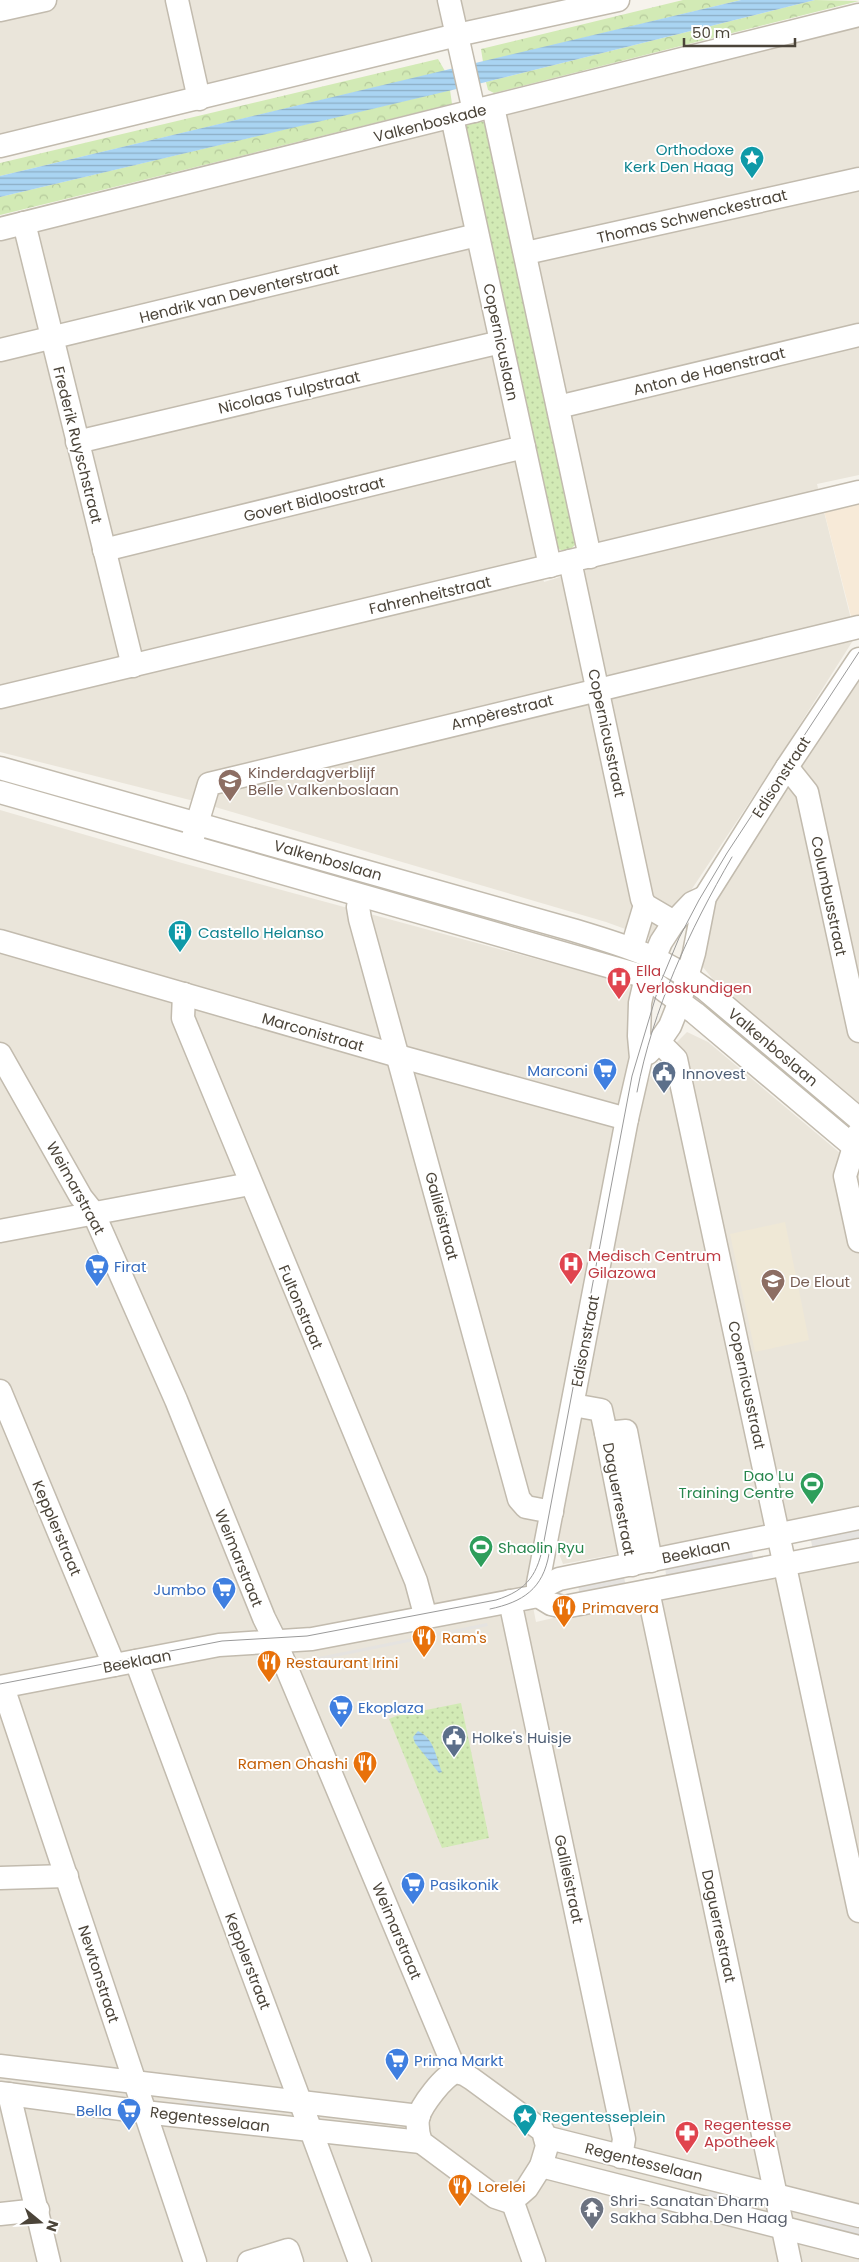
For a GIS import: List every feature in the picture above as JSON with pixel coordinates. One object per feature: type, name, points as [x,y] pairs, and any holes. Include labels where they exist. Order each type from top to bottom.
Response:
[{"type":"street","points":[[177,0],[199,99]]},
{"type":"street","points":[[449,0],[459,45],[526,253],[558,408],[570,562]]},
{"type":"street","points":[[0,10],[36,1]]},
{"type":"street","points":[[0,146],[199,99],[459,45],[605,1]]},
{"type":"street","name":"Valkenboskade","points":[[0,229],[452,117],[479,106],[859,15]]},
{"type":"street","name":"Copernicuslaan","points":[[452,117],[524,447],[570,562]]},
{"type":"street","name":"Thomas Schwenckestraat","points":[[526,253],[859,179]]},
{"type":"street","name":"Frederik Ruyschstraat","points":[[24,223],[133,666]]},
{"type":"street","name":"Hendrik van Deventerstraat","points":[[0,350],[477,235]]},
{"type":"street","name":"Anton de Haenstraat","points":[[558,408],[859,335]]},
{"type":"street","name":"Nicolaas Tulpstraat","points":[[77,442],[501,342]]},
{"type":"street","name":"Govert Bidloostraat","points":[[104,550],[524,447]]},
{"type":"street","name":"Fahrenheitstraat","points":[[0,698],[859,492]]},
{"type":"street","name":"Copernicusstraat","points":[[570,562],[642,899],[645,905]]},
{"type":"street","name":"Ampèrestraat","points":[[191,846],[209,784],[859,626]]},
{"type":"street","name":"Edisonstraat","points":[[680,1001],[705,905],[705,897],[787,767],[859,659]]},
{"type":"street","name":"Columbusstraat","points":[[787,767],[807,792],[859,1030]]},
{"type":"street","name":"Valkenboslaan","points":[[0,768],[197,823],[634,939],[650,967],[680,1001],[857,1143]]},
{"type":"street","name":"Valkenboslaan","points":[[0,792],[360,896],[687,976],[859,1119]]},
{"type":"street","name":"Galileïstraat","points":[[360,896],[358,907],[360,919],[519,1499],[526,1507],[552,1512]]},
{"type":"street","name":"Edisonstraat","points":[[538,1596],[538,1582],[627,1119],[641,1058],[639,1036],[640,1003],[650,967],[674,922],[692,903],[705,897]]},
{"type":"street","points":[[634,939],[645,905],[674,922]]},
{"type":"street","name":"Marconistraat","points":[[0,941],[398,1056],[627,1119]]},
{"type":"street","name":"Fultonstraat","points":[[184,994],[183,1018],[250,1184],[416,1581],[417,1619]]},
{"type":"street","points":[[641,1058],[659,1042],[670,1026],[680,1001]]},
{"type":"street","name":"Copernicusstraat","points":[[659,1042],[676,1059],[859,1911]]},
{"type":"street","name":"Weimarstraat","points":[[3,1065],[81,1197],[93,1212],[176,1400],[264,1618],[456,2072]]},
{"type":"street","points":[[857,1143],[845,1176],[859,1241]]},
{"type":"street","points":[[0,1231],[250,1184]]},
{"type":"street","name":"Kepplerstraat","points":[[0,1391],[125,1663],[300,2101],[360,2262]]},
{"type":"street","name":"Daguerrestraat","points":[[573,1405],[602,1410],[606,1434],[626,1432],[642,1563]]},
{"type":"street","name":"Beeklaan","points":[[1,1687],[220,1645],[275,1641],[304,1654],[378,1640],[417,1619],[538,1596],[547,1585],[559,1578],[642,1563],[859,1518]]},
{"type":"street","name":"Beeklaan","points":[[538,1596],[551,1604],[564,1607],[859,1550]]},
{"type":"street","name":"Daguerrestraat","points":[[648,1591],[777,2195],[781,2228],[790,2262]]},
{"type":"street","name":"Galileïstraat","points":[[510,1601],[624,2139],[621,2157]]},
{"type":"street","name":"Newtonstraat","points":[[1,1687],[67,1876],[195,2262]]},
{"type":"street","points":[[0,1878],[67,1876]]},
{"type":"street","name":"Regentesselaan","points":[[0,2066],[419,2116]]},
{"type":"street","points":[[456,2072],[464,2074],[506,2103],[543,2131],[546,2137],[546,2154],[542,2166],[527,2188],[512,2200],[494,2197],[421,2142],[417,2128],[422,2108],[445,2079],[450,2074],[456,2072]]},
{"type":"street","points":[[4,2093],[38,2210],[50,2262]]},
{"type":"street","name":"Regentesselaan","points":[[4,2093],[144,2112],[421,2142]]},
{"type":"street","name":"Regentesselaan","points":[[546,2137],[859,2216]]},
{"type":"street","name":"Regentesselaan","points":[[542,2166],[859,2247]]},
{"type":"street","points":[[512,2200],[534,2262]]},
{"type":"street","points":[[0,2214],[38,2210]]},
{"type":"street","points":[[249,2262],[288,2250],[292,2262]]},
{"type":"shaded area","points":[[0,0],[587,0],[0,139]]},
{"type":"shaded area","points":[[859,26],[859,475],[817,484],[853,627],[859,631],[778,759],[672,919],[661,942],[606,922],[198,802],[0,752],[0,236],[448,125],[544,582],[596,566],[570,420],[504,111]]},
{"type":"shaded area","points":[[859,503],[859,626],[854,628],[824,511]]},
{"type":"shaded area","points":[[859,674],[859,1104],[721,989],[702,966],[713,901],[770,817]]},
{"type":"shaded area","points":[[0,810],[182,863],[621,982],[630,985],[642,994],[544,1536],[527,1576],[536,1622],[588,1610],[859,1560],[859,2262],[0,2262]]},
{"type":"shaded area","points":[[687,1032],[708,1042],[859,1169],[859,1509],[563,1564],[553,1538],[644,1087],[664,1055]]},
{"type":"shaded area","name":"De Elout","points":[[785,1222],[809,1340],[755,1352],[730,1234]]},
{"type":"shaded area","points":[[859,1526],[859,1542],[813,1551],[810,1535]]},
{"type":"shaded area","points":[[751,1547],[754,1562],[667,1579],[664,1564]]},
{"type":"shaded area","points":[[623,1572],[626,1587],[580,1596],[577,1580]]},
{"type":"shaded area","points":[[487,1623],[488,1626],[315,1661],[314,1658]]},
{"type":"shaded area","points":[[187,2101],[256,2108],[254,2118],[186,2110]]},
{"type":"shaded area","points":[[710,2190],[746,2199],[744,2209],[708,2200]]},
{"type":"shaded area","points":[[819,2218],[859,2228],[859,2238],[816,2228]]},
{"type":"green space","points":[[683,0],[741,0],[483,62],[481,49]]},
{"type":"green space","points":[[815,0],[859,1],[494,93],[488,90],[486,82]]},
{"type":"green space","points":[[438,59],[445,71],[0,176],[0,163]]},
{"type":"green space","points":[[450,90],[452,104],[0,215],[0,197]]},
{"type":"green space","points":[[479,120],[488,124],[579,539],[568,550],[558,549],[465,127],[469,123]]},
{"type":"green space","points":[[707,999],[781,1068],[829,1108],[842,1114],[838,1119],[699,1012]]},
{"type":"green space","points":[[461,1703],[489,1838],[442,1848],[389,1719]]},
{"type":"water","points":[[741,0],[815,0],[486,82],[0,197],[0,176]]},
{"type":"water","points":[[418,1731],[428,1738],[431,1743],[442,1772],[439,1773],[415,1743],[413,1737]]},
{"type":"tram line","points":[[0,1684],[222,1641],[307,1636],[496,1600],[516,1591],[530,1579],[535,1572],[542,1553],[632,1076],[659,986],[679,938],[727,853],[859,652]]},
{"type":"tram line","points":[[637,1092],[653,1030],[674,971],[701,913],[732,857]]},
{"type":"tram line","points":[[490,1609],[522,1598],[530,1592],[542,1576],[549,1554]]},
{"type":"place","name":"Orthodoxe Kerk Den Haag","points":[[752,179]]},
{"type":"place","name":"Kinderdagverblijf Belle Valkenboslaan","points":[[230,802]]},
{"type":"place","name":"Castello Helanso","points":[[180,953]]},
{"type":"place","name":"Ella Verloskundigen","points":[[619,1000]]},
{"type":"place","name":"Marconi","points":[[605,1091]]},
{"type":"place","name":"Innovest","points":[[664,1094]]},
{"type":"place","name":"Medisch Centrum Gilazowa","points":[[571,1285]]},
{"type":"place","name":"Firat","points":[[97,1287]]},
{"type":"place","name":"De Elout","points":[[773,1302]]},
{"type":"place","name":"Dao Lu Training Centre","points":[[812,1505]]},
{"type":"place","name":"Shaolin Ryu","points":[[481,1568]]},
{"type":"place","name":"Jumbo","points":[[224,1610]]},
{"type":"place","name":"Primavera","points":[[564,1628]]},
{"type":"place","name":"Ram's","points":[[424,1658]]},
{"type":"place","name":"Restaurant Irini","points":[[269,1683]]},
{"type":"place","name":"Ekoplaza","points":[[341,1728]]},
{"type":"place","name":"Holke's Huisje","points":[[454,1758]]},
{"type":"place","name":"Ramen Ohashi","points":[[365,1784]]},
{"type":"place","name":"Pasikonik","points":[[413,1905]]},
{"type":"place","name":"Prima Markt","points":[[397,2081]]},
{"type":"place","name":"Bella","points":[[129,2131]]},
{"type":"place","name":"Regentesseplein","points":[[525,2137]]},
{"type":"place","name":"Regentesse Apotheek","points":[[687,2154]]},
{"type":"place","name":"Lorelei","points":[[460,2207]]},
{"type":"place","name":"Shri- Sanatan Dharm Sakha Sabha Den Haag","points":[[592,2230]]}]
